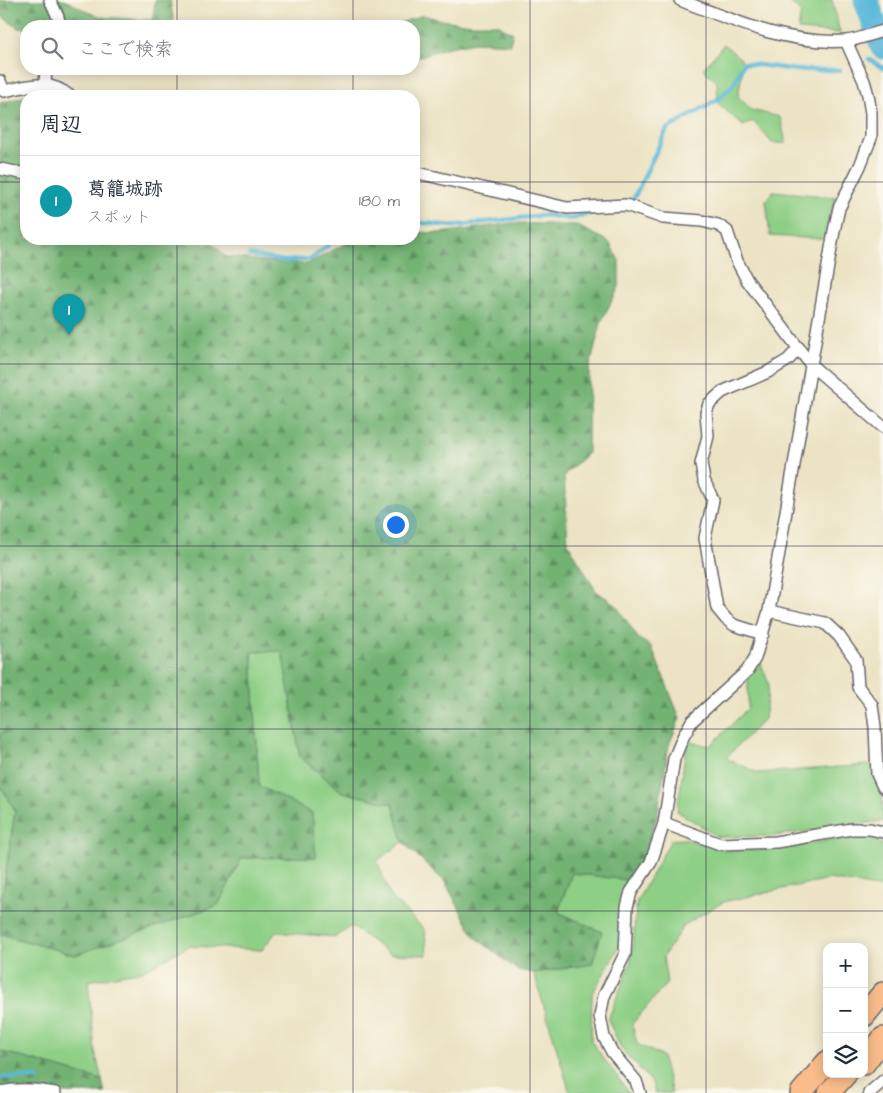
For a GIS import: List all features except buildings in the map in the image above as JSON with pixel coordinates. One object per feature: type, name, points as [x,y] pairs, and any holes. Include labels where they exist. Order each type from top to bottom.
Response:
[{"type":"highway","points":[[868,1011],[883,993]]},
{"type":"highway","points":[[868,1049],[883,1032]]},
{"type":"highway","points":[[868,1059],[883,1038]]},
{"type":"highway","points":[[801,1093],[823,1067]]},
{"type":"highway","points":[[829,1093],[842,1078]]},
{"type":"highway","points":[[843,1093],[854,1078]]},
{"type":"street","points":[[50,0],[59,20]]},
{"type":"street","points":[[680,0],[779,35],[801,40],[849,40],[883,31]]},
{"type":"street","points":[[640,1093],[636,1081],[612,1052],[604,1037],[600,1016],[604,996],[625,954],[627,907],[631,892],[651,862],[664,823],[674,759],[683,737],[692,721],[747,671],[756,658],[769,611],[839,208],[860,166],[871,138],[871,113],[868,95],[849,40]]},
{"type":"street","points":[[45,84],[46,75]]},
{"type":"street","points":[[0,82],[4,91],[45,84],[62,90]]},
{"type":"street","points":[[0,169],[20,173]]},
{"type":"street","points":[[420,173],[567,208],[626,205],[663,218],[702,221],[718,225],[726,230],[737,261],[747,280],[811,365],[883,427]]},
{"type":"street","points":[[763,634],[734,626],[717,608],[705,538],[713,500],[704,480],[701,464],[708,436],[706,413],[709,404],[722,392],[768,372],[788,360],[798,348]]},
{"type":"street","points":[[769,611],[825,623],[839,636],[856,660],[858,687],[872,705],[877,774],[883,787]]},
{"type":"street","points":[[664,823],[720,844],[776,842],[852,829],[870,829],[883,832]]},
{"type":"street","points":[[869,1093],[883,1081]]},
{"type":"street","points":[[0,1092],[32,1089],[55,1093]]},
{"type":"green space","points":[[0,0],[64,0],[99,17],[153,20],[20,20],[20,28],[3,17]]},
{"type":"green space","points":[[155,0],[170,0],[173,20],[153,20]]},
{"type":"green space","points":[[787,0],[832,0],[840,33],[798,30],[801,12]]},
{"type":"green space","points":[[423,15],[472,24],[497,24],[513,33],[510,44],[475,42],[449,47],[420,56],[420,20],[409,20]]},
{"type":"green space","points":[[724,44],[744,62],[738,96],[751,110],[780,117],[786,143],[772,143],[753,121],[743,126],[718,103],[717,82],[703,69]]},
{"type":"green space","points":[[20,98],[20,245],[215,245],[225,256],[307,264],[343,245],[420,245],[420,232],[440,233],[513,223],[576,225],[609,242],[619,260],[619,287],[602,320],[589,369],[588,453],[564,475],[568,543],[596,591],[615,604],[639,639],[651,646],[680,718],[669,745],[657,816],[643,860],[626,880],[572,873],[558,912],[602,932],[592,964],[534,973],[517,970],[474,936],[445,882],[403,842],[393,804],[342,792],[300,757],[282,651],[252,652],[259,786],[312,813],[316,857],[242,858],[218,905],[75,955],[0,934],[0,913],[15,810],[0,785],[0,103]]},
{"type":"green space","points":[[773,191],[836,197],[823,239],[770,236],[766,201]]},
{"type":"green space","points":[[252,651],[282,651],[300,757],[342,792],[393,804],[403,842],[377,861],[391,897],[425,930],[427,955],[390,954],[351,926],[336,937],[276,932],[262,950],[189,946],[142,971],[88,981],[95,1051],[102,1080],[0,1051],[0,934],[75,955],[218,905],[242,858],[315,857],[312,813],[259,786]]},
{"type":"green space","points":[[761,663],[769,685],[764,719],[726,758],[758,773],[883,764],[883,821],[773,836],[718,837],[677,811],[687,741],[710,746],[748,708],[748,677]]},
{"type":"green space","points":[[0,785],[15,810],[0,913]]},
{"type":"green space","points":[[850,836],[868,836],[883,844],[883,888],[828,879],[723,902],[684,925],[663,957],[667,983],[632,1024],[637,1044],[662,1056],[672,1093],[655,1093],[652,1082],[622,1050],[608,1020],[631,961],[637,901],[671,840],[684,839],[728,851],[788,848]]},
{"type":"green space","points":[[572,873],[626,880],[621,910],[619,947],[592,994],[591,1041],[629,1093],[570,1093],[534,973],[592,964],[602,932],[558,912]]},
{"type":"green space","points":[[0,1051],[102,1080],[105,1093],[0,1093]]},
{"type":"waterway","points":[[866,0],[883,47]]},
{"type":"waterway","points":[[869,59],[883,68]]},
{"type":"waterway","points":[[633,200],[667,129],[717,100],[733,85],[744,63],[796,70],[840,70]]},
{"type":"waterway","points":[[420,223],[453,226],[546,215],[571,219],[593,212]]},
{"type":"waterway","points":[[249,255],[285,261],[311,259],[328,245]]},
{"type":"waterway","points":[[0,1077],[37,1078]]},
{"type":"place","name":"葛籠城跡","points":[[69,335]]}]
